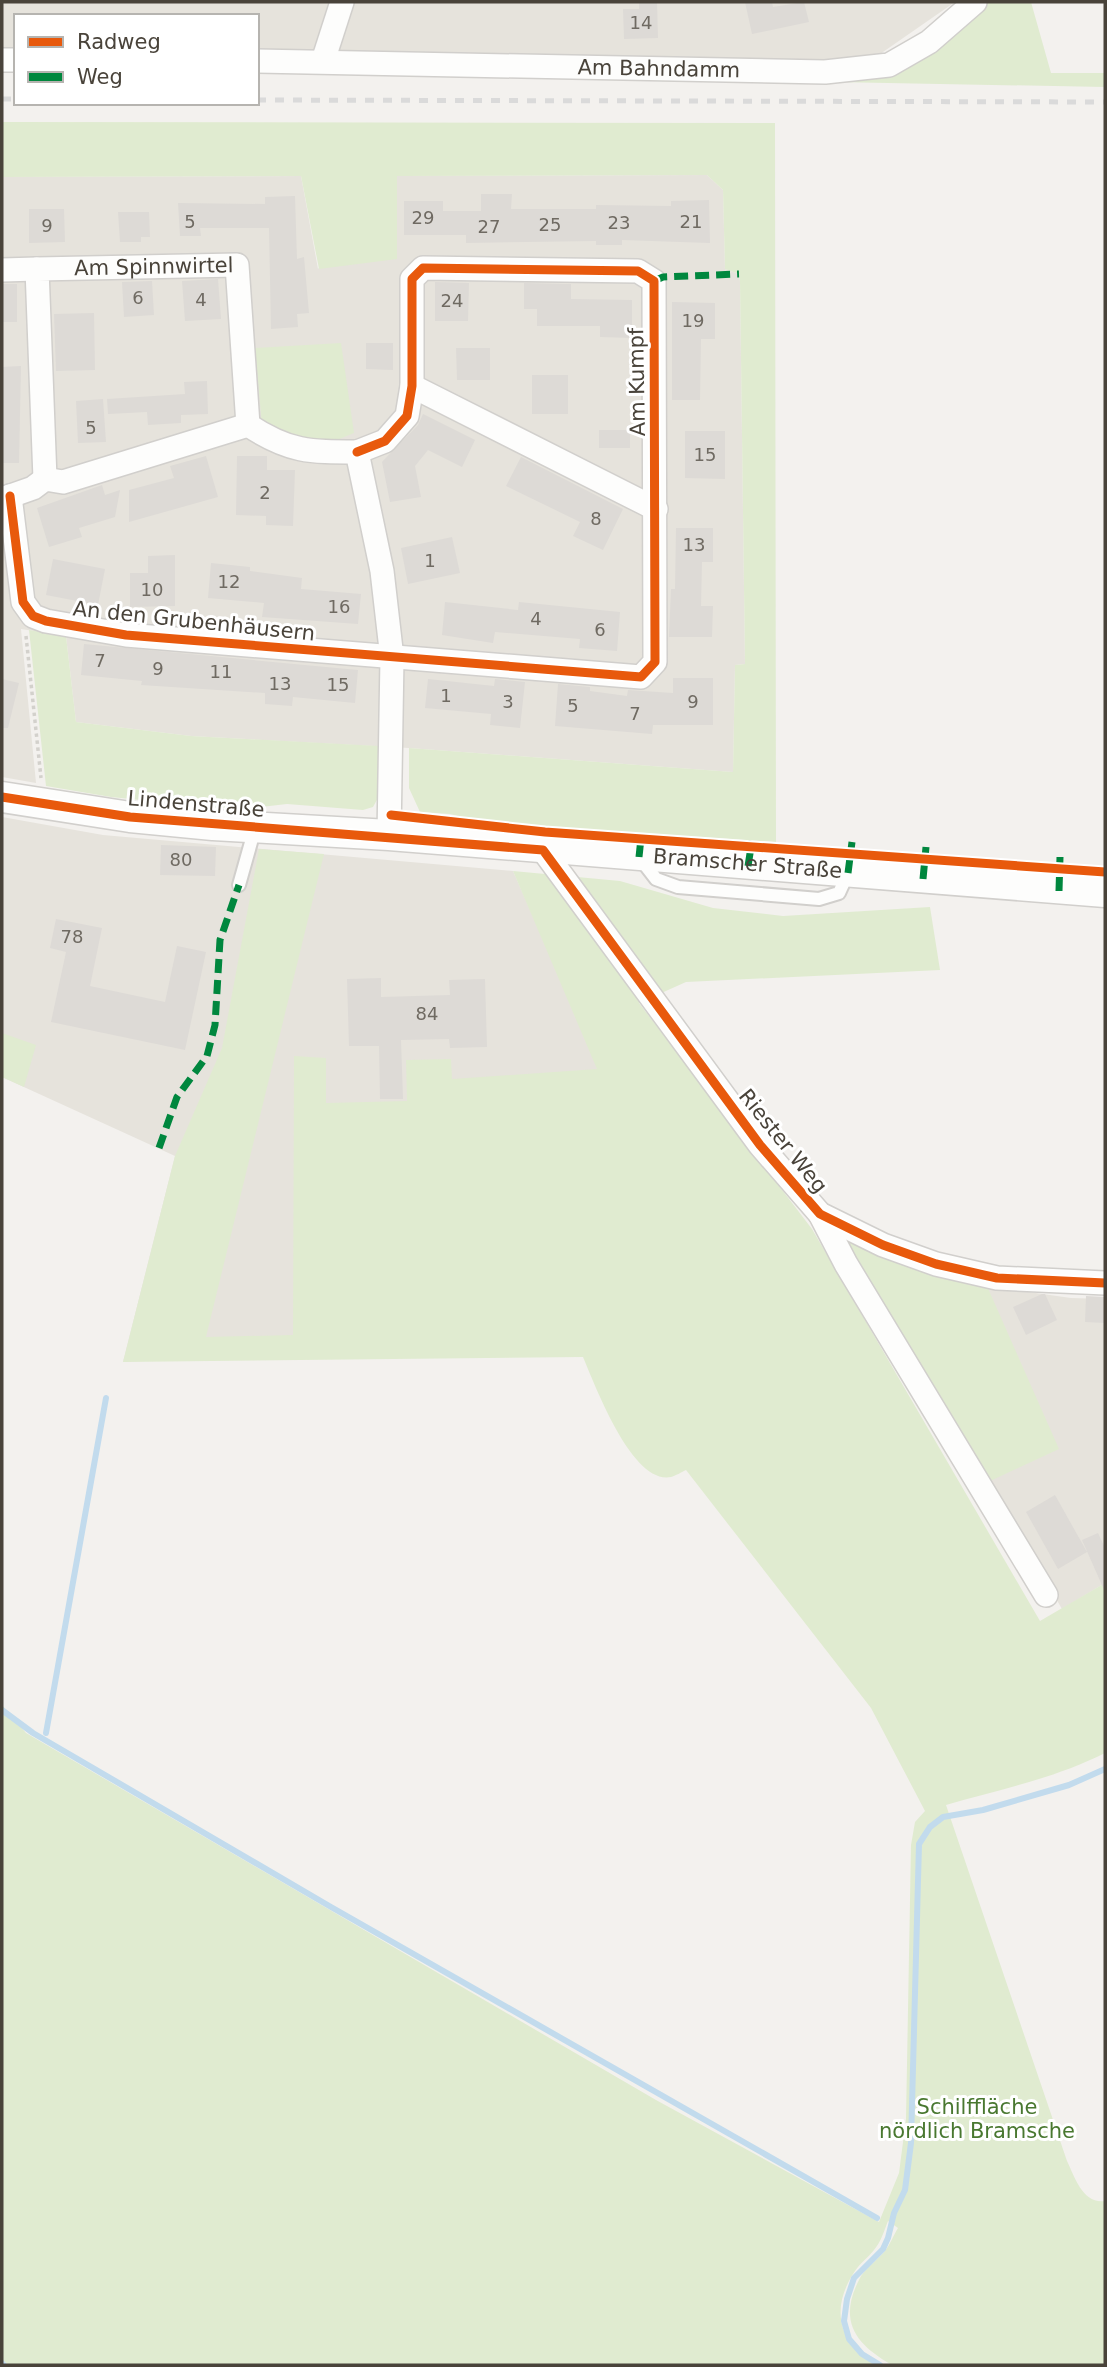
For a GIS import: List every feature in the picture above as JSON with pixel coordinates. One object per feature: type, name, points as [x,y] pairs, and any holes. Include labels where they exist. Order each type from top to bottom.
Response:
[{"type":"street","points":[[323,61],[342,2]]},
{"type":"street","name":"Am Bahndamm","points":[[259,61],[825,72],[889,65],[929,42],[975,2]]},
{"type":"street","name":"Am Spinnwirtel","points":[[2,270],[237,265],[248,425]]},
{"type":"street","name":"Am Kumpf","points":[[357,452],[386,441],[407,416],[412,386],[412,279],[423,268],[638,271],[654,281],[655,662],[641,677],[392,658]]},
{"type":"street","points":[[37,269],[45,479]]},
{"type":"street","points":[[412,386],[656,509]]},
{"type":"street","points":[[33,616],[23,602],[6,497],[33,488],[45,479],[63,482],[248,425],[275,443],[311,452],[357,452],[382,571],[392,658],[389,835]]},
{"type":"street","name":"An den Grubenhäusern","points":[[33,616],[126,635],[392,658]]},
{"type":"street","name":"Lindenstraße","points":[[2,797],[45,806],[130,817],[389,835]]},
{"type":"street","name":"Bramscher Straße","points":[[389,835],[543,850],[1105,892]]},
{"type":"street","name":"Riester Weg","points":[[543,850],[760,1145],[820,1214],[846,1264],[1046,1595]]},
{"type":"street","name":"Riester Weg","points":[[820,1214],[883,1245],[936,1264],[997,1278],[1105,1283]]},
{"type":"lane","points":[[239,885],[255,827]]},
{"type":"path","points":[[33,616],[25,627],[45,806]]},
{"type":"shaded area","points":[[2,2],[955,2],[870,61],[259,52],[259,14],[14,14],[14,48],[2,48]]},
{"type":"shaded area","points":[[707,175],[723,190],[725,269],[739,274],[740,282],[745,664],[735,665],[733,772],[409,748],[191,736],[76,722],[66,636],[21,629],[36,783],[2,777],[2,177],[301,176],[318,269],[397,176]]},
{"type":"shaded area","points":[[2,817],[103,835],[513,871],[716,1332],[123,1362],[175,1156],[2,1077]]},
{"type":"shaded area","points":[[987,1286],[1071,1298],[1105,1299],[1105,1583],[1062,1609],[988,1482]]},
{"type":"green space","points":[[985,2],[1031,2],[1051,73],[1105,73],[1105,87],[835,82],[888,68]]},
{"type":"green space","points":[[2,122],[775,123],[776,842],[485,823],[450,814],[420,812],[409,788],[409,748],[733,772],[735,665],[745,664],[740,282],[739,274],[725,269],[723,190],[707,175],[397,176],[397,259],[319,269],[301,176],[2,177]]},
{"type":"green space","points":[[341,343],[354,433],[327,444],[302,441],[262,425],[255,348]]},
{"type":"green space","points":[[29,630],[66,636],[76,722],[191,736],[379,746],[378,798],[373,807],[363,810],[287,804],[218,808],[111,797],[46,786]]},
{"type":"green space","name":"Schilffläche nördlich Bramsche","points":[[259,849],[324,854],[206,1337],[293,1335],[294,1056],[326,1058],[326,1103],[407,1101],[406,1060],[451,1059],[452,1079],[597,1069],[513,871],[620,881],[713,908],[783,916],[930,907],[940,970],[686,982],[639,1003],[812,1229],[1040,1621],[1105,1583],[1105,1753],[1046,1777],[946,1805],[1067,2161],[1085,2194],[1097,2201],[1105,2201],[1105,2365],[892,2365],[879,2357],[859,2339],[853,2329],[850,2305],[861,2276],[886,2249],[898,2228],[888,2221],[876,2247],[857,2268],[842,2298],[842,2323],[846,2335],[862,2356],[875,2365],[9,2365],[2,2360],[2,1705],[26,1733],[656,2100],[879,2222],[899,2173],[906,2119],[911,1845],[915,1822],[925,1811],[871,1708],[686,1470],[671,1477],[657,1475],[642,1466],[629,1450],[606,1409],[583,1357],[123,1362],[175,1156],[222,1048]]},
{"type":"green space","points":[[2,1033],[36,1045],[24,1087],[2,1077]]},
{"type":"green space","points":[[847,1240],[913,1269],[987,1286],[1059,1449],[988,1482],[843,1244]]},
{"type":"building","points":[[639,2],[657,2],[658,38],[624,39],[623,9],[639,9]]},
{"type":"building","points":[[745,2],[772,2],[773,7],[804,2],[809,22],[752,34]]},
{"type":"building","points":[[481,194],[512,194],[511,209],[596,209],[596,205],[671,206],[671,201],[709,200],[710,243],[622,240],[622,245],[596,245],[596,241],[466,243],[466,235],[404,235],[404,201],[443,201],[443,211],[481,211]]},
{"type":"building","points":[[295,196],[297,259],[304,257],[309,313],[297,314],[298,327],[271,329],[269,228],[200,228],[201,236],[180,236],[178,203],[265,204],[265,197]]},
{"type":"building","points":[[29,209],[64,209],[65,242],[29,243]]},
{"type":"building","points":[[118,212],[149,212],[150,237],[141,237],[141,242],[120,242]]},
{"type":"building","points":[[218,279],[221,319],[185,321],[182,281]]},
{"type":"building","points":[[152,281],[154,315],[124,317],[122,282]]},
{"type":"building","points":[[435,282],[469,283],[468,321],[435,321]]},
{"type":"building","points":[[524,283],[571,284],[571,299],[632,300],[632,338],[600,337],[600,326],[537,326],[537,309],[524,309]]},
{"type":"building","points":[[2,284],[17,284],[17,322],[2,322]]},
{"type":"building","points":[[672,302],[715,303],[715,339],[701,339],[700,400],[672,400]]},
{"type":"building","points":[[94,313],[95,370],[56,371],[54,314]]},
{"type":"building","points":[[366,343],[393,343],[393,370],[366,369]]},
{"type":"building","points":[[456,348],[490,348],[490,380],[457,380]]},
{"type":"building","points":[[21,366],[19,463],[2,463],[2,367]]},
{"type":"building","points":[[532,375],[568,375],[568,414],[532,414]]},
{"type":"building","points":[[207,381],[208,414],[181,415],[181,423],[148,425],[147,412],[108,414],[107,399],[185,394],[184,382]]},
{"type":"building","points":[[103,399],[106,442],[78,443],[76,401]]},
{"type":"building","points":[[423,414],[475,440],[462,467],[428,450],[415,466],[421,497],[390,502],[382,462],[418,425]]},
{"type":"building","points":[[599,430],[630,430],[630,448],[599,448]]},
{"type":"building","points":[[685,431],[725,431],[725,479],[685,478]]},
{"type":"building","points":[[206,456],[218,497],[129,522],[129,490],[174,478],[170,466]]},
{"type":"building","points":[[237,456],[267,456],[267,470],[295,470],[293,526],[266,525],[266,516],[236,515]]},
{"type":"building","points":[[521,457],[623,509],[603,550],[573,536],[580,522],[506,486]]},
{"type":"building","points":[[102,485],[105,495],[120,490],[115,517],[79,528],[82,537],[49,547],[37,508]]},
{"type":"building","points":[[676,528],[713,528],[713,562],[702,562],[701,606],[713,606],[712,637],[669,637],[671,589],[675,589]]},
{"type":"building","points":[[452,537],[460,573],[408,584],[401,548]]},
{"type":"building","points":[[175,555],[175,606],[130,607],[130,573],[148,573],[148,556]]},
{"type":"building","points":[[53,559],[105,569],[98,605],[46,595]]},
{"type":"building","points":[[211,563],[250,567],[250,571],[302,578],[301,589],[361,594],[358,624],[262,617],[264,603],[208,598]]},
{"type":"building","points":[[445,602],[518,610],[519,602],[620,612],[617,651],[579,648],[580,639],[495,632],[493,643],[442,635]]},
{"type":"building","points":[[84,644],[358,670],[355,703],[293,697],[292,706],[265,704],[265,693],[141,685],[142,681],[81,675]]},
{"type":"building","points":[[673,678],[713,678],[713,725],[653,725],[652,734],[555,726],[558,684],[590,687],[590,691],[627,696],[628,690],[673,693]]},
{"type":"building","points":[[2,679],[19,683],[8,728],[2,728]]},
{"type":"building","points":[[428,679],[494,686],[495,679],[525,682],[520,728],[490,725],[491,714],[425,708]]},
{"type":"building","points":[[161,845],[216,847],[215,876],[160,875]]},
{"type":"building","points":[[56,919],[102,928],[90,986],[165,1002],[177,946],[206,952],[185,1050],[51,1022],[66,952],[50,948]]},
{"type":"building","points":[[381,978],[381,997],[450,995],[449,980],[485,979],[487,1047],[450,1048],[449,1039],[401,1040],[403,1099],[380,1099],[379,1046],[349,1046],[347,979]]},
{"type":"building","points":[[1045,1294],[1057,1320],[1026,1335],[1013,1307]]},
{"type":"building","points":[[1086,1296],[1105,1297],[1105,1323],[1085,1322]]},
{"type":"building","points":[[1055,1495],[1087,1552],[1058,1569],[1026,1512]]},
{"type":"building","points":[[1098,1533],[1105,1548],[1105,1592],[1082,1540]]},
{"type":"waterway","points":[[46,1733],[106,1398]]},
{"type":"waterway","points":[[2,1710],[33,1733],[331,1907],[877,2218]]},
{"type":"waterway","points":[[880,2365],[862,2354],[849,2339],[844,2321],[854,2278],[883,2249],[894,2213],[905,2190],[911,2143],[919,1844],[930,1827],[943,1817],[983,1810],[1069,1785],[1105,1769]]},
{"type":"railway","points":[[2,99],[14,99]]},
{"type":"railway","points":[[259,100],[1105,102]]},
{"type":"marked path","points":[[654,281],[663,277],[739,274]]},
{"type":"marked path","points":[[639,857],[641,838]]},
{"type":"marked path","points":[[748,866],[752,841]]},
{"type":"marked path","points":[[848,873],[852,842]]},
{"type":"marked path","points":[[923,879],[926,847]]},
{"type":"marked path","points":[[1059,891],[1060,857]]},
{"type":"marked path","points":[[159,1148],[177,1097],[207,1056],[215,1025],[220,940],[239,885]]},
{"type":"cycle path","points":[[10,496],[23,602],[33,616],[46,621],[126,635],[641,677],[655,662],[654,281],[638,271],[423,268],[412,279],[412,386],[407,416],[385,441],[357,452]]},
{"type":"cycle path","points":[[2,797],[130,817],[543,850],[760,1145],[820,1214],[883,1245],[936,1264],[997,1278],[1105,1283]]},
{"type":"cycle path","points":[[391,815],[545,832],[1105,872]]}]
